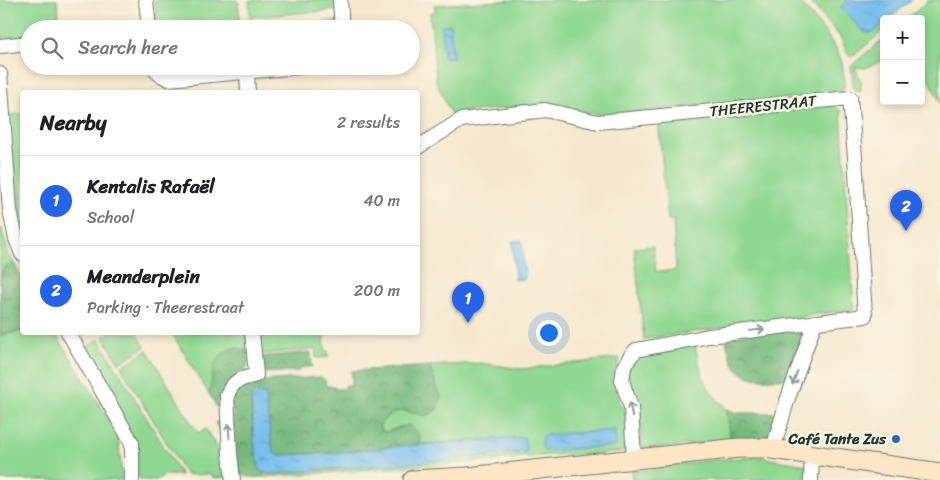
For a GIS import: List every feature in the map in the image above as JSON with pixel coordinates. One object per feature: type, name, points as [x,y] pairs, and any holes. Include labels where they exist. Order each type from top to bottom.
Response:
[{"type":"main road","points":[[425,480],[739,448],[765,448],[940,473]]},
{"type":"street","points":[[146,0],[148,20]]},
{"type":"street","points":[[340,0],[341,20]]},
{"type":"street","points":[[0,46],[20,44]]},
{"type":"street","points":[[0,74],[10,210],[20,249]]},
{"type":"street","points":[[160,75],[169,78],[208,75]]},
{"type":"street","points":[[247,75],[248,90]]},
{"type":"street","name":"THEERESTRAAT","points":[[420,146],[461,120],[545,110],[598,122],[850,98],[865,316],[709,336],[636,350],[624,367],[622,381],[631,407],[634,459]]},
{"type":"street","points":[[773,449],[787,401],[815,322]]},
{"type":"street","points":[[70,335],[132,443],[132,480]]},
{"type":"street","points":[[233,480],[227,396],[233,383],[256,375],[252,335]]},
{"type":"street","points":[[811,480],[812,455]]},
{"type":"green space","points":[[0,0],[57,0],[59,20],[20,20],[20,36],[3,38],[0,30]]},
{"type":"green space","points":[[155,0],[238,0],[240,20],[153,20],[156,15]]},
{"type":"green space","points":[[249,0],[338,0],[338,10],[250,17]]},
{"type":"green space","points":[[517,0],[798,0],[822,28],[837,50],[842,63],[845,82],[843,90],[838,94],[602,115],[547,104],[464,112],[452,116],[436,81],[430,13],[435,12],[434,5]]},
{"type":"green space","points":[[809,0],[847,0],[842,5],[875,30],[880,26],[880,33],[856,54],[849,56],[840,37]]},
{"type":"green space","points":[[929,0],[940,0],[940,103],[925,71],[925,15],[912,15]]},
{"type":"green space","points":[[880,41],[880,62],[865,68],[855,67],[862,84],[861,92],[854,90],[851,66]]},
{"type":"green space","points":[[834,106],[841,111],[854,309],[644,339],[634,248],[653,246],[656,272],[676,270],[673,220],[668,220],[658,121]]},
{"type":"green space","points":[[20,114],[20,236],[19,232],[8,115]]},
{"type":"green space","points":[[0,228],[8,252],[14,263],[3,268],[0,280]]},
{"type":"green space","points":[[14,263],[20,274],[20,331],[0,335],[0,280],[3,268]]},
{"type":"green space","points":[[810,326],[789,379],[757,379],[743,374],[732,361],[725,337]]},
{"type":"green space","points":[[20,331],[20,335],[56,335],[118,434],[122,480],[0,480],[0,335]]},
{"type":"green space","points":[[106,335],[138,335],[145,347],[119,363],[103,337]]},
{"type":"green space","points":[[173,335],[247,335],[248,353],[243,349],[215,363],[209,394]]},
{"type":"green space","points":[[260,335],[324,335],[325,351],[328,351],[328,357],[316,358],[315,349],[261,354]]},
{"type":"green space","points":[[99,339],[181,475],[164,475],[157,480],[142,480],[138,477],[137,445],[83,350]]},
{"type":"green space","points":[[694,342],[704,380],[713,395],[726,408],[731,440],[642,450],[639,420],[636,407],[630,395],[628,369],[640,353]]},
{"type":"green space","points":[[237,347],[248,353],[248,362],[244,371],[234,378],[223,436],[215,423],[223,418],[209,394],[213,369],[217,360],[223,353]]},
{"type":"green space","points":[[147,350],[198,433],[206,429],[225,462],[227,477],[213,478],[209,474],[186,475],[121,367]]},
{"type":"green space","points":[[311,352],[312,367],[303,367],[299,371],[259,373],[258,357]]},
{"type":"green space","points":[[620,358],[616,374],[616,385],[620,402],[625,411],[631,451],[601,454],[548,455],[464,463],[263,477],[264,473],[436,461],[525,452],[524,437],[420,444],[420,437],[402,426],[385,432],[380,428],[380,424],[393,413],[405,411],[417,414],[441,397],[429,366],[481,363],[521,369]]},
{"type":"green space","points":[[429,366],[441,397],[437,409],[430,414],[424,415],[403,411],[395,412],[380,424],[380,428],[385,432],[409,425],[418,433],[420,444],[330,453],[277,455],[273,451],[265,394],[251,395],[255,453],[260,469],[264,473],[263,477],[249,477],[243,475],[238,470],[231,396],[239,386],[259,381],[320,377],[325,380],[326,386],[334,386],[335,389],[345,389],[345,385],[352,385],[351,371]]},
{"type":"green space","points":[[726,408],[737,413],[780,413],[772,440],[731,440]]},
{"type":"green space","points":[[759,457],[806,465],[805,480],[632,480],[632,471],[651,470],[710,460]]},
{"type":"water","points":[[847,0],[912,0],[894,15],[880,15],[880,26],[869,33],[863,31],[841,8]]},
{"type":"water","points":[[450,24],[453,57],[444,58],[441,26]]},
{"type":"water","points":[[522,240],[525,279],[515,280],[512,241]]},
{"type":"water","points":[[252,394],[265,394],[273,451],[276,455],[330,453],[524,437],[526,452],[269,474],[260,470],[254,442],[251,397]]},
{"type":"water","points":[[615,430],[616,446],[544,451],[542,447],[543,435]]},
{"type":"place","name":"Meanderplein","points":[[906,231]]},
{"type":"place","name":"Kentalis Rafaël","points":[[468,323]]},
{"type":"place","name":"Café Tante Zus","points":[[896,439]]}]
